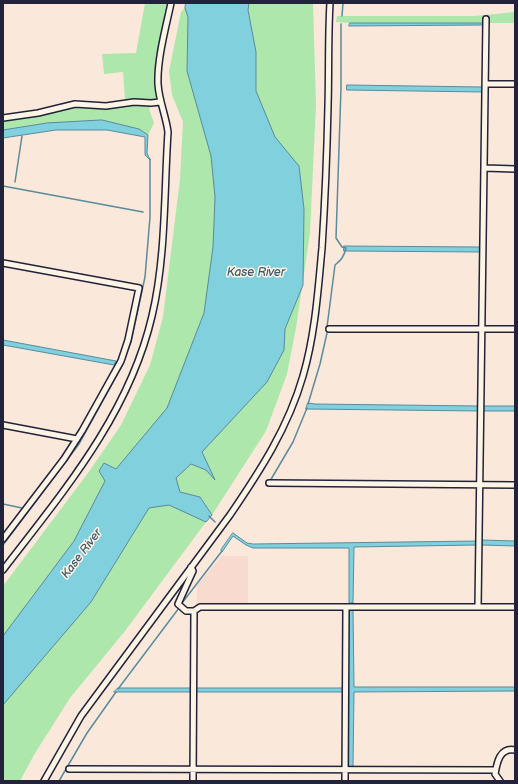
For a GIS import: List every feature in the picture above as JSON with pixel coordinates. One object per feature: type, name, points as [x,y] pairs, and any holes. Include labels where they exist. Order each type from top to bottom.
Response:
[{"type":"street","points":[[3,570],[94,448],[122,399],[143,348],[152,316],[161,253],[168,132],[167,120],[160,102],[158,83],[159,68],[170,3]]},
{"type":"street","points":[[44,781],[81,716],[230,515],[275,446],[293,405],[309,353],[317,300],[323,231],[328,108],[330,3]]},
{"type":"street","points":[[478,607],[483,329],[486,19]]},
{"type":"street","points":[[486,84],[515,84]]},
{"type":"street","points":[[3,118],[38,113],[75,104],[106,106],[134,102],[160,102]]},
{"type":"street","points":[[485,168],[515,168]]},
{"type":"street","points":[[3,263],[139,288],[122,361],[82,431],[64,459],[3,539]]},
{"type":"street","points":[[329,329],[515,330]]},
{"type":"street","points":[[3,425],[77,439]]},
{"type":"street","points":[[269,483],[515,485]]},
{"type":"street","points":[[191,567],[193,571],[178,604],[186,611],[194,611],[200,607],[515,607]]},
{"type":"street","points":[[345,781],[346,607]]},
{"type":"street","points":[[193,781],[194,611]]},
{"type":"street","points":[[500,781],[495,776],[495,770],[502,753],[505,750],[515,750]]},
{"type":"street","points":[[69,769],[495,770]]},
{"type":"shaded area","points":[[222,556],[248,556],[248,603],[197,604],[197,585]]},
{"type":"green space","points":[[145,3],[167,3],[156,63],[154,81],[156,99],[149,109],[154,123],[148,135],[139,129],[47,123],[3,130],[3,121],[40,116],[75,107],[77,102],[103,103],[125,100],[123,72],[104,74],[102,54],[136,53]]},
{"type":"green space","points":[[186,3],[256,287],[113,484],[3,647],[3,586],[88,473],[121,425],[150,365],[163,317],[180,179],[183,122],[172,95],[169,71],[181,12],[185,8]]},
{"type":"green space","points":[[233,3],[313,3],[316,105],[310,233],[296,328],[287,374],[266,431],[212,515],[200,497],[180,492],[169,478],[196,451],[263,138]]},
{"type":"green space","points":[[515,12],[515,23],[336,22],[337,16],[474,16]]},
{"type":"green space","points":[[150,499],[166,500],[199,515],[206,522],[125,631],[70,698],[34,755],[20,781],[3,781],[3,698]]},
{"type":"water","name":"Kase River","points":[[186,3],[249,3],[248,10],[256,52],[256,91],[275,137],[299,166],[304,209],[303,285],[285,329],[284,350],[267,382],[202,452],[215,480],[206,470],[191,464],[176,478],[180,492],[200,497],[212,515],[206,522],[169,505],[149,508],[91,602],[3,705],[3,636],[74,541],[105,481],[99,471],[104,463],[116,469],[167,408],[204,313],[213,247],[215,197],[211,156],[187,71],[188,17],[185,8]]},
{"type":"water","points":[[350,23],[484,23],[484,25],[349,26]]},
{"type":"water","points":[[347,85],[483,87],[483,92],[347,90]]},
{"type":"water","points":[[102,120],[139,129],[148,135],[147,153],[150,160],[145,155],[145,137],[107,130],[56,130],[3,138],[3,130],[47,123]]},
{"type":"water","points":[[344,246],[481,247],[481,252],[344,251]]},
{"type":"water","points":[[3,340],[116,361],[114,365],[3,345]]},
{"type":"water","points":[[308,403],[479,406],[479,411],[306,409]]},
{"type":"water","points":[[484,406],[515,406],[515,411],[484,411]]},
{"type":"water","points":[[233,533],[247,543],[253,544],[477,541],[477,545],[354,547],[353,603],[349,603],[349,548],[253,548],[233,536],[222,552],[221,550]]},
{"type":"water","points":[[482,540],[515,541],[515,546],[482,545]]},
{"type":"water","points":[[349,610],[353,610],[354,687],[515,687],[515,691],[354,692],[353,767],[349,767]]},
{"type":"water","points":[[118,688],[190,688],[192,690],[190,692],[114,692]]},
{"type":"water","points":[[198,688],[344,688],[344,692],[198,692],[196,690]]},
{"type":"waterway","points":[[342,16],[343,3]]},
{"type":"waterway","points":[[327,327],[335,265],[342,258],[346,248],[342,247],[336,238],[341,88],[341,24]]},
{"type":"waterway","points":[[15,182],[22,136]]},
{"type":"waterway","points":[[3,545],[79,444],[122,366],[131,342],[145,277],[150,217],[150,159]]},
{"type":"waterway","points":[[3,186],[143,212]]},
{"type":"waterway","points":[[308,404],[320,364],[327,333]]},
{"type":"waterway","points":[[270,481],[293,442],[307,408]]},
{"type":"waterway","points":[[3,504],[22,508]]},
{"type":"waterway","points":[[209,516],[215,522]]},
{"type":"waterway","points":[[182,603],[222,551]]},
{"type":"waterway","points":[[118,689],[179,608]]},
{"type":"waterway","points":[[59,781],[87,733],[116,692]]}]
